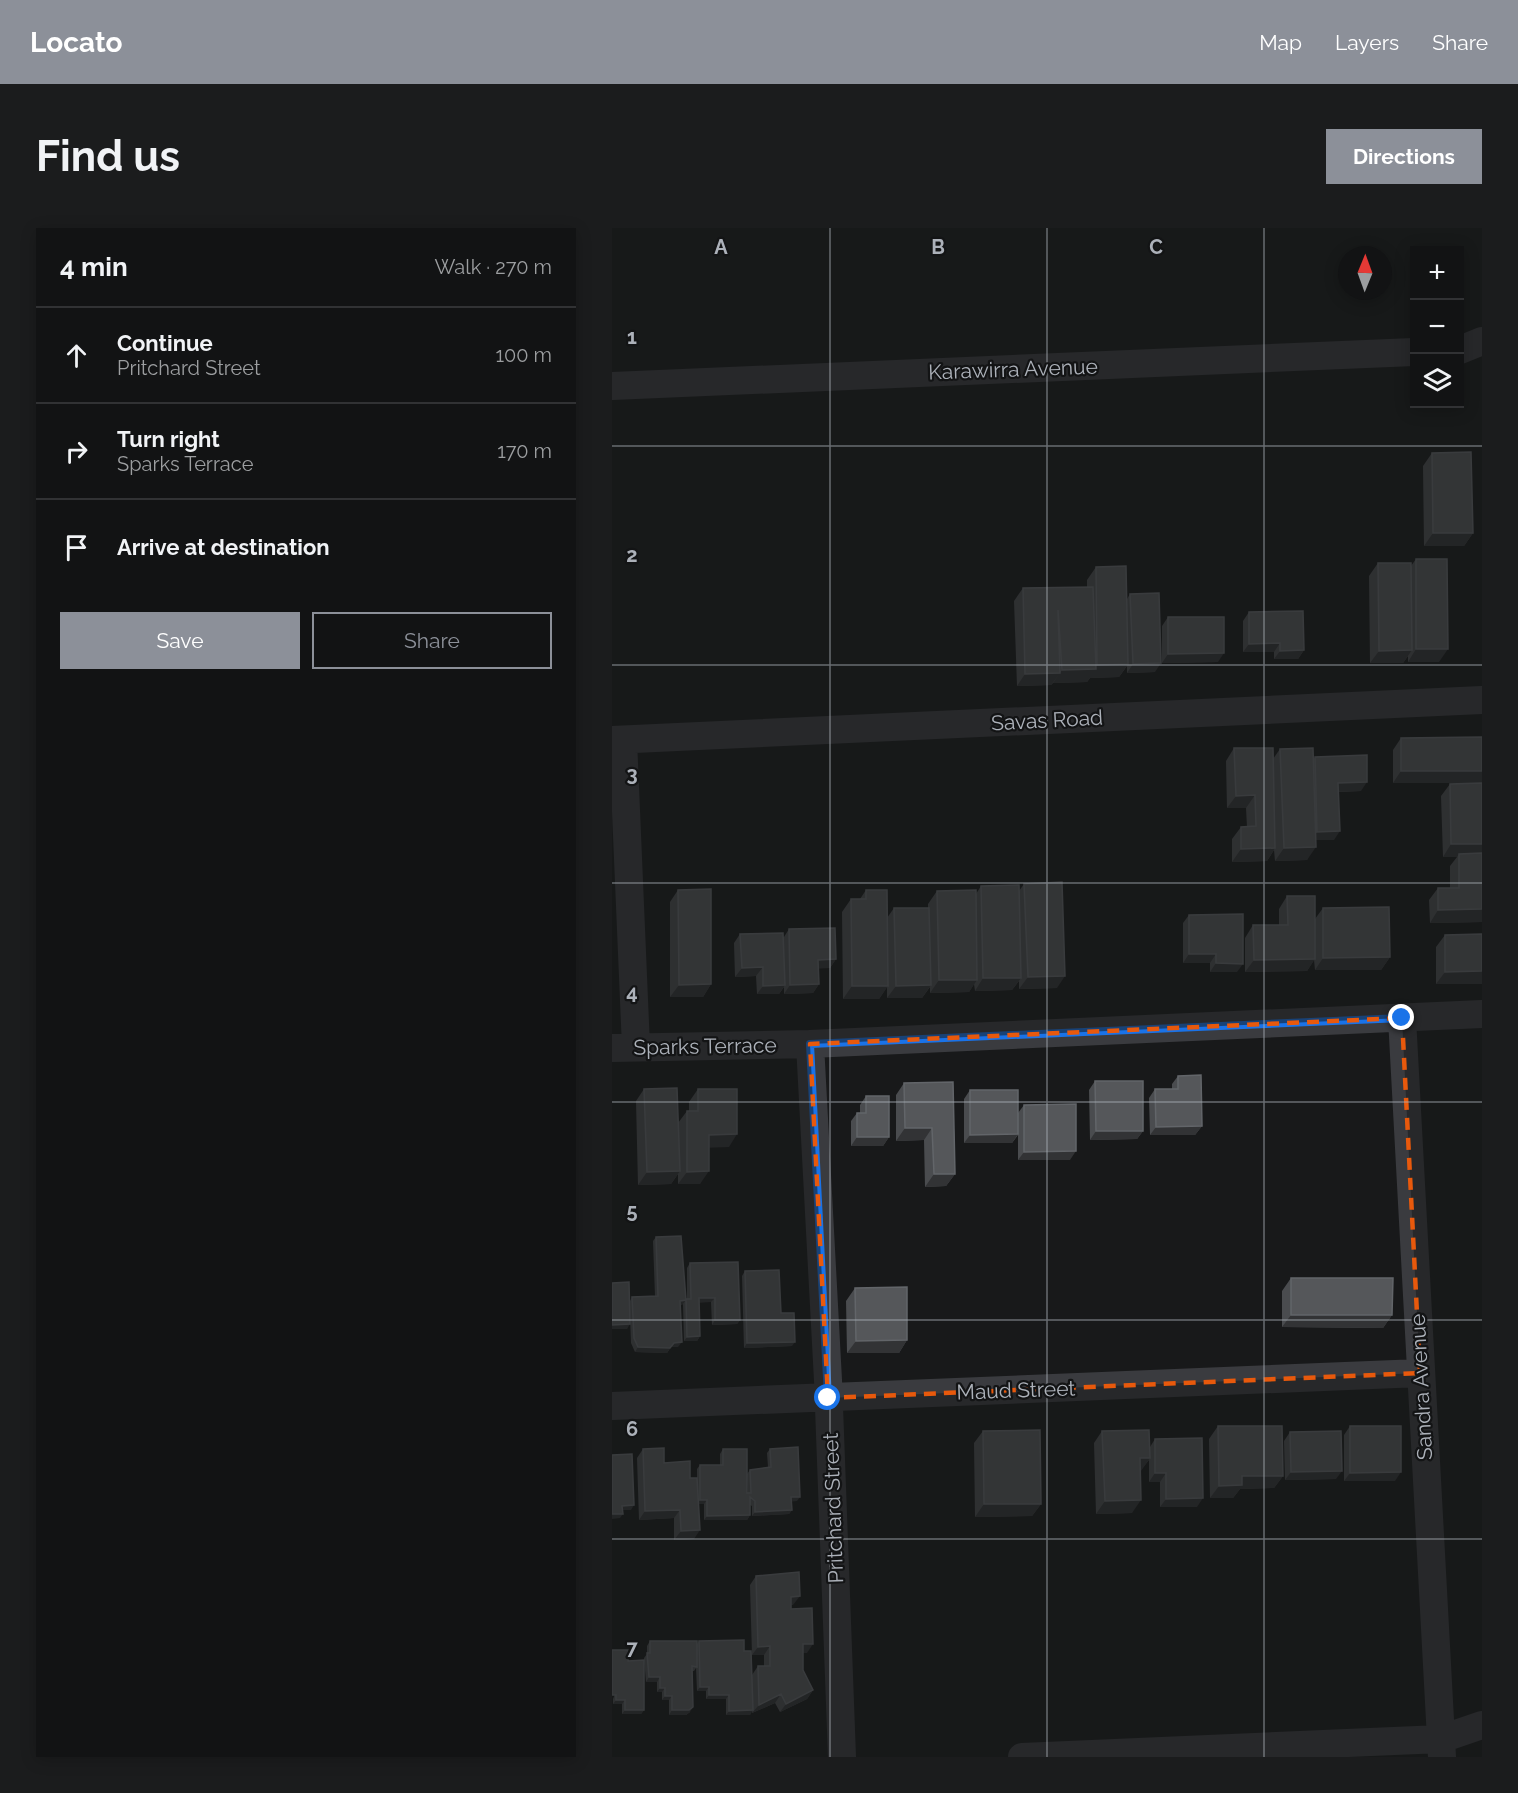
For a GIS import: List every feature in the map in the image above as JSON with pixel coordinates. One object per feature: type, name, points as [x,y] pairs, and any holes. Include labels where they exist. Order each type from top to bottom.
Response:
[{"type":"street","points":[[1464,348],[1482,341]]},
{"type":"street","name":"Karawirra Avenue","points":[[612,386],[1410,352]]},
{"type":"street","name":"Savas Road","points":[[618,740],[1482,700]]},
{"type":"street","points":[[618,740],[624,1048]]},
{"type":"street","name":"Sparks Terrace","points":[[624,1048],[810,1044],[1482,1014]]},
{"type":"street","name":"Sandra Avenue","points":[[1402,1018],[1441,1748]]},
{"type":"street","name":"Pritchard Street","points":[[810,1044],[828,1398],[842,1757]]},
{"type":"street","name":"Maud Street","points":[[612,1406],[1420,1373]]},
{"type":"street","points":[[1022,1757],[1441,1748],[1482,1725]]},
{"type":"highlighted area","points":[[1402,1018],[1420,1373],[828,1398],[810,1044]]},
{"type":"building","points":[[1471,452],[1473,533],[1433,533],[1432,453]]},
{"type":"building","points":[[1416,559],[1447,559],[1448,649],[1416,649]]},
{"type":"building","points":[[1378,563],[1411,563],[1412,650],[1379,651]]},
{"type":"building","points":[[1126,566],[1128,664],[1097,665],[1096,567]]},
{"type":"building","points":[[1093,587],[1096,669],[1062,670],[1058,610],[1060,673],[1025,674],[1023,588]]},
{"type":"building","points":[[1159,593],[1161,663],[1133,664],[1130,594]]},
{"type":"building","points":[[1303,611],[1304,650],[1280,651],[1280,643],[1249,644],[1249,612]]},
{"type":"building","points":[[1168,617],[1224,617],[1224,653],[1168,654]]},
{"type":"building","points":[[1482,737],[1482,771],[1401,771],[1401,738]]},
{"type":"building","points":[[1234,748],[1273,748],[1275,848],[1241,849],[1241,827],[1256,826],[1255,795],[1236,796]]},
{"type":"building","points":[[1313,748],[1316,847],[1284,848],[1280,749]]},
{"type":"building","points":[[1367,755],[1367,782],[1338,783],[1340,831],[1317,832],[1315,757]]},
{"type":"building","points":[[1482,783],[1482,844],[1451,844],[1450,784]]},
{"type":"building","points":[[1482,853],[1482,909],[1438,910],[1438,888],[1459,888],[1459,854]]},
{"type":"building","points":[[1062,882],[1065,976],[1028,977],[1024,884]]},
{"type":"building","points":[[1019,885],[1021,978],[983,978],[981,886]]},
{"type":"building","points":[[711,889],[711,984],[679,985],[678,890]]},
{"type":"building","points":[[866,890],[887,890],[888,986],[852,986],[851,899],[866,899]]},
{"type":"building","points":[[976,890],[977,980],[939,980],[937,891]]},
{"type":"building","points":[[1287,896],[1315,896],[1315,959],[1254,960],[1253,925],[1288,925]]},
{"type":"building","points":[[1389,907],[1390,957],[1323,958],[1323,908]]},
{"type":"building","points":[[894,908],[929,908],[931,985],[896,986]]},
{"type":"building","points":[[1243,914],[1243,964],[1216,963],[1216,954],[1189,954],[1189,915]]},
{"type":"building","points":[[835,928],[836,959],[818,960],[819,984],[790,985],[789,929]]},
{"type":"building","points":[[783,933],[785,985],[763,986],[763,967],[742,968],[740,934]]},
{"type":"building","points":[[1482,934],[1482,971],[1445,972],[1445,935]]},
{"type":"building","points":[[1201,1075],[1202,1126],[1156,1127],[1155,1089],[1178,1089],[1178,1076]]},
{"type":"building","points":[[1095,1081],[1143,1081],[1143,1131],[1096,1131]]},
{"type":"building","points":[[953,1082],[955,1174],[934,1174],[932,1128],[905,1128],[904,1083]]},
{"type":"building","points":[[677,1088],[680,1171],[647,1172],[644,1089]]},
{"type":"building","points":[[698,1089],[737,1089],[737,1134],[709,1135],[709,1171],[687,1172],[687,1111],[698,1111]]},
{"type":"building","points":[[970,1090],[1018,1090],[1018,1134],[970,1135]]},
{"type":"building","points":[[866,1096],[889,1096],[889,1137],[857,1137],[857,1113],[866,1113]]},
{"type":"building","points":[[1076,1104],[1076,1151],[1024,1152],[1024,1105]]},
{"type":"building","points":[[681,1236],[686,1300],[680,1301],[682,1342],[674,1343],[670,1348],[638,1347],[634,1338],[632,1297],[658,1296],[656,1237]]},
{"type":"building","points":[[738,1262],[740,1320],[715,1320],[715,1298],[699,1298],[700,1336],[687,1337],[686,1299],[691,1299],[690,1263]]},
{"type":"building","points":[[779,1270],[781,1313],[794,1313],[795,1342],[747,1343],[745,1271]]},
{"type":"building","points":[[1291,1278],[1393,1278],[1392,1315],[1291,1315]]},
{"type":"building","points":[[629,1282],[630,1324],[612,1325],[612,1283]]},
{"type":"building","points":[[907,1287],[907,1340],[856,1341],[855,1288]]},
{"type":"building","points":[[1218,1426],[1282,1426],[1283,1476],[1242,1476],[1242,1485],[1219,1486]]},
{"type":"building","points":[[1350,1426],[1401,1426],[1401,1472],[1350,1473]]},
{"type":"building","points":[[1040,1430],[1041,1504],[984,1504],[983,1431]]},
{"type":"building","points":[[1149,1430],[1150,1458],[1140,1458],[1141,1500],[1105,1501],[1102,1431]]},
{"type":"building","points":[[1341,1431],[1342,1471],[1291,1472],[1290,1432]]},
{"type":"building","points":[[1202,1438],[1203,1498],[1166,1499],[1166,1473],[1155,1473],[1155,1439]]},
{"type":"building","points":[[798,1447],[800,1497],[791,1497],[792,1510],[755,1512],[755,1501],[750,1497],[750,1515],[707,1516],[707,1500],[700,1500],[700,1465],[723,1465],[723,1449],[747,1449],[747,1493],[751,1493],[750,1470],[771,1467],[770,1449]]},
{"type":"building","points":[[664,1448],[664,1463],[690,1461],[690,1478],[697,1478],[700,1530],[681,1531],[680,1510],[645,1511],[643,1449]]},
{"type":"building","points":[[632,1454],[634,1505],[622,1506],[623,1514],[612,1514],[612,1455]]},
{"type":"building","points":[[799,1572],[800,1596],[791,1597],[791,1609],[812,1608],[813,1644],[803,1644],[803,1670],[813,1690],[786,1704],[781,1694],[759,1705],[758,1666],[770,1666],[770,1646],[758,1647],[756,1576]]},
{"type":"building","points":[[744,1640],[744,1651],[751,1651],[753,1710],[729,1711],[729,1695],[709,1695],[709,1687],[700,1687],[699,1641]]},
{"type":"building","points":[[650,1641],[697,1641],[697,1667],[692,1666],[693,1707],[689,1710],[672,1710],[672,1696],[665,1696],[665,1688],[660,1688],[660,1677],[649,1677],[647,1653],[650,1653]]},
{"type":"building","points":[[612,1650],[628,1650],[628,1661],[644,1660],[644,1710],[625,1710],[625,1700],[616,1700],[616,1695],[612,1695]]},
{"type":"route","points":[[828,1398],[810,1044],[1402,1018]]}]
